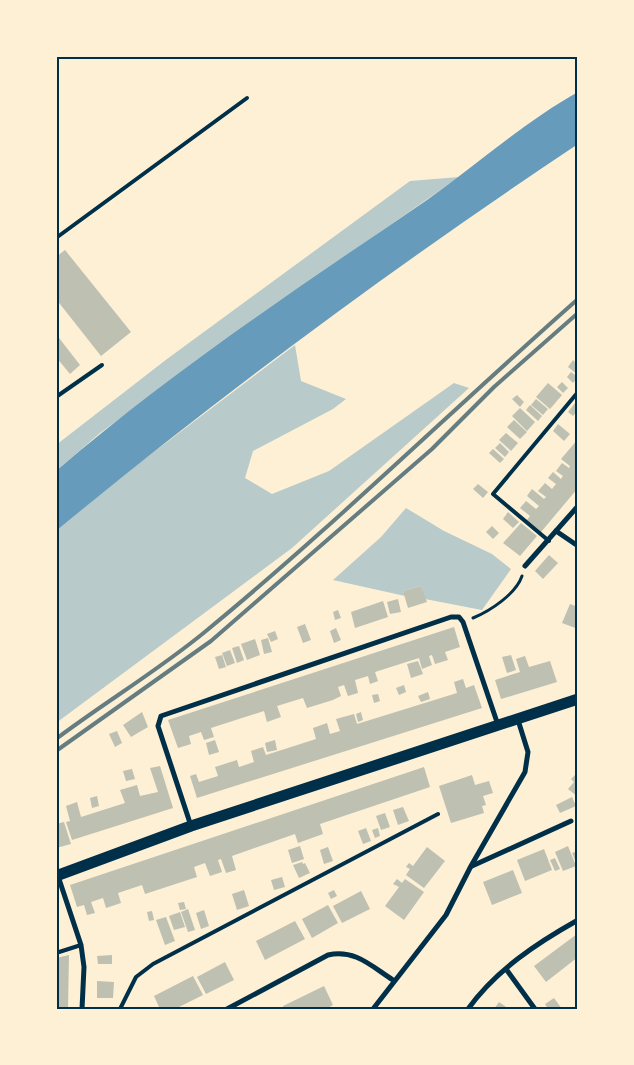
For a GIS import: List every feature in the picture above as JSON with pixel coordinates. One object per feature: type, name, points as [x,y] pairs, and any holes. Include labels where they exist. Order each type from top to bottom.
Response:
[{"type":"main road","points":[[57,875],[192,826],[578,699]]},
{"type":"street","points":[[525,566],[578,506]]},
{"type":"street","points":[[556,532],[578,546]]},
{"type":"street","points":[[192,826],[158,726],[161,716],[451,617],[459,617],[463,622],[498,726]]},
{"type":"street","points":[[373,1009],[393,980],[446,915],[471,866],[525,772],[528,752],[518,719]]},
{"type":"street","points":[[471,866],[570,821]]},
{"type":"street","points":[[57,875],[80,945],[84,967],[82,1009]]},
{"type":"street","points":[[468,1009],[482,990],[506,969],[548,937],[578,920]]},
{"type":"street","points":[[228,1009],[328,955],[342,952],[355,956],[393,980]]},
{"type":"street","points":[[506,969],[535,1009]]},
{"type":"lane","points":[[56,238],[247,98]]},
{"type":"lane","points":[[56,397],[102,365]]},
{"type":"lane","points":[[548,541],[493,494],[578,392]]},
{"type":"lane","points":[[120,1009],[136,977],[153,964],[438,814]]},
{"type":"lane","points":[[56,953],[80,945]]},
{"type":"path","points":[[463,622],[480,615],[512,591],[520,581],[525,566]]},
{"type":"shaded area","points":[[459,177],[274,306],[100,433],[56,471],[56,445],[167,359],[410,181]]},
{"type":"shaded area","points":[[295,345],[301,381],[346,399],[333,409],[253,451],[245,478],[272,494],[329,471],[454,383],[469,388],[292,548],[56,723],[56,531],[126,473]]},
{"type":"shaded area","points":[[406,508],[444,531],[492,554],[511,569],[482,610],[425,599],[421,586],[403,591],[405,596],[333,580],[381,537]]},
{"type":"water","points":[[578,92],[578,144],[444,236],[312,331],[183,429],[56,531],[56,471],[100,434],[191,364],[446,187],[520,130]]},
{"type":"building","points":[[65,250],[131,332],[101,356],[56,299],[56,257]]},
{"type":"building","points":[[56,334],[80,365],[70,374],[56,357]]},
{"type":"building","points":[[573,360],[578,365],[578,375],[568,367]]},
{"type":"building","points":[[571,372],[578,377],[573,383],[567,377]]},
{"type":"building","points":[[562,382],[568,388],[563,393],[557,387]]},
{"type":"building","points":[[548,383],[562,395],[550,409],[536,397]]},
{"type":"building","points":[[517,395],[524,402],[520,407],[512,399]]},
{"type":"building","points":[[536,399],[548,409],[543,415],[531,405]]},
{"type":"building","points":[[575,403],[578,405],[578,410],[573,416],[568,412]]},
{"type":"building","points":[[530,405],[542,416],[538,421],[526,410]]},
{"type":"building","points":[[520,408],[535,422],[527,431],[512,416]]},
{"type":"building","points":[[514,420],[527,432],[520,439],[507,427]]},
{"type":"building","points":[[558,424],[570,434],[564,441],[553,431]]},
{"type":"building","points":[[506,433],[518,443],[511,451],[499,440]]},
{"type":"building","points":[[578,439],[578,488],[541,532],[527,520],[530,516],[520,508],[526,501],[536,509],[539,506],[527,496],[532,489],[544,499],[546,497],[538,491],[545,483],[552,489],[556,484],[548,478],[553,472],[561,479],[563,476],[556,471],[562,463],[569,468],[570,466],[561,459]]},
{"type":"building","points":[[500,443],[509,452],[505,457],[495,448]]},
{"type":"building","points":[[493,449],[504,459],[500,463],[489,453]]},
{"type":"building","points":[[478,484],[488,492],[483,498],[473,489]]},
{"type":"building","points":[[508,512],[519,522],[513,528],[503,519]]},
{"type":"building","points":[[521,523],[537,536],[520,556],[503,543]]},
{"type":"building","points":[[492,526],[499,533],[493,539],[486,532]]},
{"type":"building","points":[[549,555],[558,563],[543,579],[535,571]]},
{"type":"building","points":[[421,586],[427,602],[408,608],[403,591]]},
{"type":"building","points":[[398,599],[401,612],[390,614],[387,602]]},
{"type":"building","points":[[383,601],[388,617],[355,628],[351,612]]},
{"type":"building","points":[[570,604],[578,607],[578,629],[562,623]]},
{"type":"building","points":[[338,610],[341,618],[335,620],[333,612]]},
{"type":"building","points":[[305,624],[311,640],[303,643],[297,627]]},
{"type":"building","points":[[454,627],[460,647],[445,652],[448,660],[435,664],[432,655],[429,656],[432,665],[422,669],[419,658],[375,672],[378,681],[370,684],[368,676],[355,680],[358,693],[348,696],[344,685],[338,687],[341,696],[333,700],[307,708],[303,698],[277,706],[281,717],[267,722],[264,711],[211,728],[214,737],[204,740],[201,732],[189,736],[191,744],[178,748],[168,720]]},
{"type":"building","points":[[336,628],[341,640],[334,643],[330,631]]},
{"type":"building","points":[[275,631],[278,639],[271,642],[267,634]]},
{"type":"building","points":[[268,638],[272,652],[264,654],[261,640]]},
{"type":"building","points":[[255,639],[260,655],[247,660],[241,644]]},
{"type":"building","points":[[239,646],[244,660],[237,663],[232,648]]},
{"type":"building","points":[[230,650],[235,663],[227,666],[222,653]]},
{"type":"building","points":[[222,655],[226,667],[219,669],[215,657]]},
{"type":"building","points":[[511,655],[516,670],[507,673],[502,657]]},
{"type":"building","points":[[525,656],[529,667],[550,661],[557,682],[501,699],[495,680],[520,672],[516,659]]},
{"type":"building","points":[[418,661],[423,674],[411,678],[407,664]]},
{"type":"building","points":[[463,679],[466,688],[474,685],[482,708],[197,798],[190,776],[196,774],[199,782],[218,776],[215,767],[237,760],[239,767],[254,762],[251,751],[263,747],[266,755],[316,739],[313,728],[327,723],[330,734],[340,731],[336,719],[354,714],[357,724],[457,693],[454,682]]},
{"type":"building","points":[[404,685],[406,692],[399,695],[396,688]]},
{"type":"building","points":[[428,692],[430,699],[421,702],[418,696]]},
{"type":"building","points":[[378,694],[380,701],[374,703],[372,695]]},
{"type":"building","points":[[142,712],[148,727],[131,737],[123,725]]},
{"type":"building","points":[[361,712],[363,720],[358,722],[356,714]]},
{"type":"building","points":[[117,731],[122,743],[115,747],[109,734]]},
{"type":"building","points":[[215,740],[219,752],[209,755],[206,743]]},
{"type":"building","points":[[275,740],[277,750],[267,752],[265,743]]},
{"type":"building","points":[[160,766],[173,808],[72,840],[66,822],[70,821],[66,806],[77,802],[81,817],[125,803],[120,790],[137,785],[140,796],[158,792],[150,768]]},
{"type":"building","points":[[424,767],[430,787],[320,824],[323,834],[298,843],[295,834],[232,856],[236,870],[226,873],[221,859],[218,860],[222,872],[210,876],[205,863],[194,867],[197,877],[145,894],[142,885],[118,893],[121,903],[106,908],[103,898],[91,902],[95,913],[87,915],[84,905],[77,907],[70,885]]},
{"type":"building","points":[[132,769],[135,779],[126,781],[123,771]]},
{"type":"building","points":[[578,772],[578,797],[568,789],[574,782],[571,779]]},
{"type":"building","points":[[472,775],[475,785],[489,781],[493,793],[483,796],[486,805],[482,806],[484,813],[451,823],[439,786]]},
{"type":"building","points":[[97,796],[99,806],[92,808],[90,798]]},
{"type":"building","points":[[572,797],[576,806],[560,813],[556,805]]},
{"type":"building","points":[[403,807],[409,821],[398,825],[393,810]]},
{"type":"building","points":[[385,813],[390,827],[381,830],[376,816]]},
{"type":"building","points":[[64,822],[71,844],[56,848],[56,824]]},
{"type":"building","points":[[366,828],[371,841],[363,844],[358,831]]},
{"type":"building","points":[[378,828],[380,836],[375,838],[372,830]]},
{"type":"building","points":[[300,846],[304,859],[292,863],[288,850]]},
{"type":"building","points":[[568,846],[576,866],[563,871],[555,852]]},
{"type":"building","points":[[328,847],[333,861],[324,864],[320,850]]},
{"type":"building","points":[[427,847],[445,861],[424,888],[406,875],[410,869],[406,867],[409,863],[413,866]]},
{"type":"building","points":[[544,849],[552,870],[525,881],[517,860]]},
{"type":"building","points":[[578,851],[578,867],[572,853]]},
{"type":"building","points":[[555,858],[560,869],[555,871],[550,860]]},
{"type":"building","points":[[302,862],[303,864],[305,863],[310,873],[299,878],[293,865]]},
{"type":"building","points":[[513,870],[522,893],[492,905],[483,882]]},
{"type":"building","points":[[282,877],[285,887],[274,890],[271,880]]},
{"type":"building","points":[[397,879],[402,883],[405,879],[424,892],[404,920],[385,906],[399,887],[393,884]]},
{"type":"building","points":[[244,890],[249,906],[237,910],[232,894]]},
{"type":"building","points":[[334,890],[337,896],[331,899],[328,893]]},
{"type":"building","points":[[361,891],[370,909],[342,923],[333,906]]},
{"type":"building","points":[[184,902],[186,909],[180,910],[178,903]]},
{"type":"building","points":[[328,905],[338,923],[312,938],[302,919]]},
{"type":"building","points":[[188,909],[195,930],[188,932],[181,912]]},
{"type":"building","points":[[204,910],[209,926],[201,929],[196,913]]},
{"type":"building","points":[[152,911],[154,920],[149,921],[147,912]]},
{"type":"building","points":[[180,912],[185,927],[174,930],[169,916]]},
{"type":"building","points":[[166,917],[175,941],[165,945],[156,920]]},
{"type":"building","points":[[295,921],[305,939],[265,960],[256,941]]},
{"type":"building","points":[[577,934],[578,957],[546,982],[534,966]]},
{"type":"building","points":[[69,955],[68,1009],[56,1009],[56,958]]},
{"type":"building","points":[[112,955],[112,964],[98,964],[97,956]]},
{"type":"building","points":[[225,962],[234,980],[206,994],[197,977]]},
{"type":"building","points":[[193,976],[203,995],[175,1009],[160,1009],[154,996]]},
{"type":"building","points":[[97,981],[114,982],[113,998],[97,998]]},
{"type":"building","points":[[324,986],[333,1005],[326,1009],[284,1009],[283,1006]]},
{"type":"building","points":[[554,998],[562,1009],[548,1009],[545,1004]]},
{"type":"building","points":[[499,1002],[509,1009],[494,1009]]},
{"type":"railway","points":[[56,739],[151,673],[254,591],[578,299]]},
{"type":"railway","points":[[56,751],[211,641],[432,449],[494,387],[578,313]]}]
